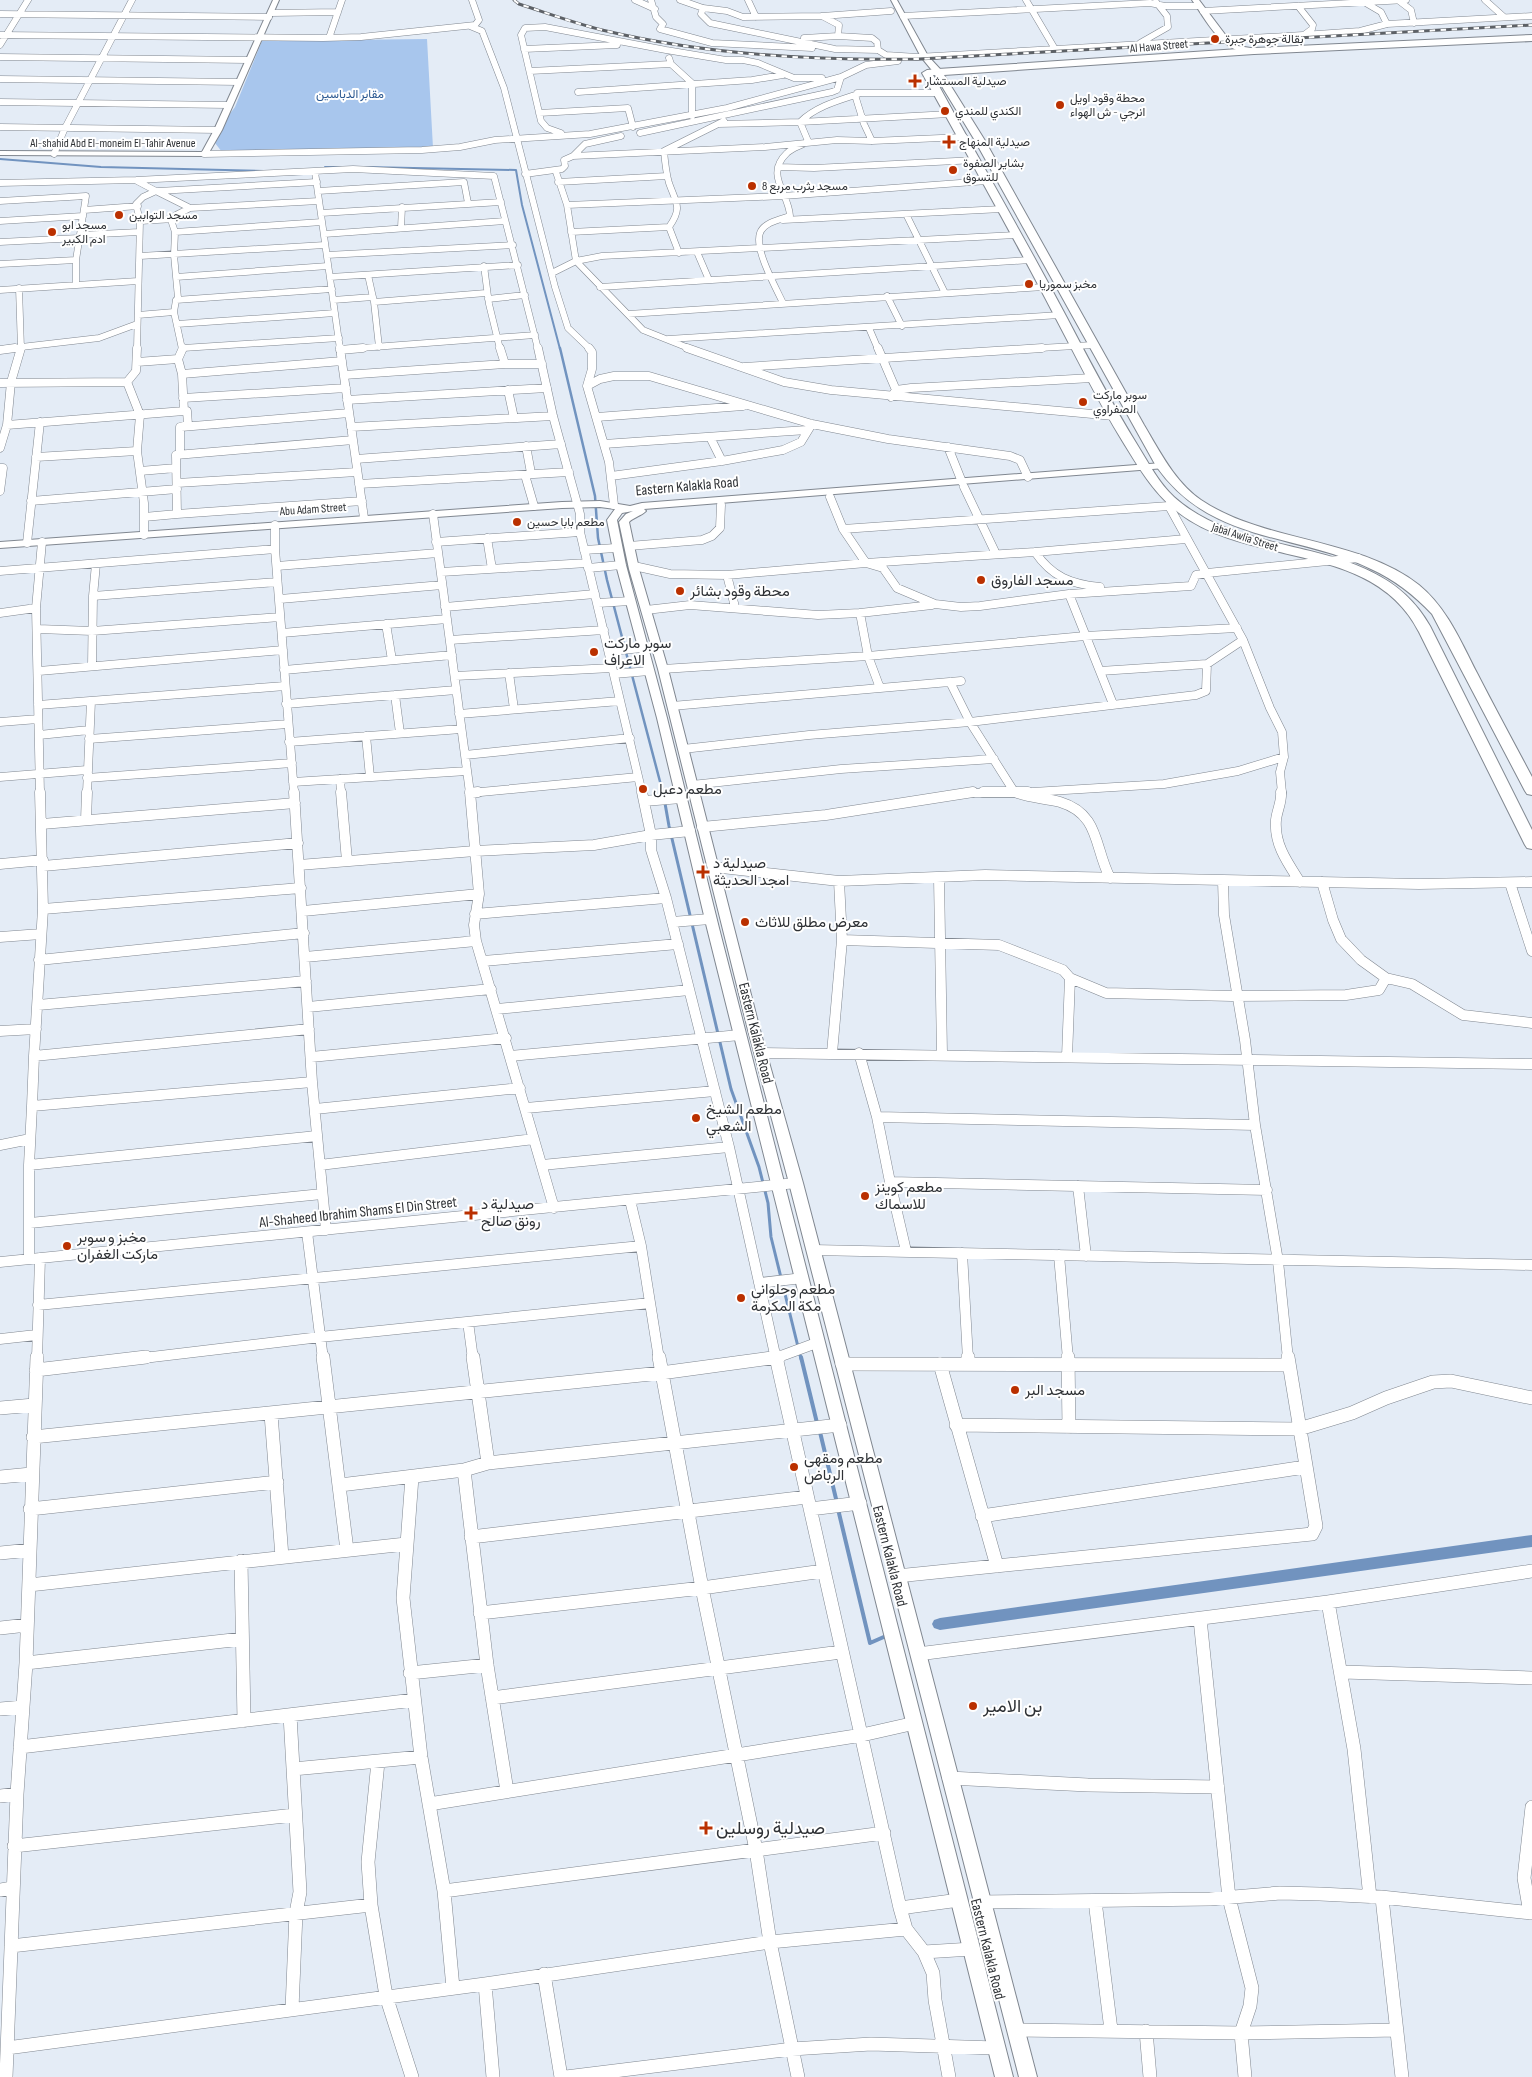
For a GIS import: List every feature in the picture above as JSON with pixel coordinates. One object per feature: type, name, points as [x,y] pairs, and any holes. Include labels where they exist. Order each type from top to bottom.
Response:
[{"type":"highway","name":"Al Hawa Street","points":[[936,74],[968,70],[1254,51],[1532,38]]},
{"type":"highway","name":"Al Hawa Street","points":[[936,74],[1009,73],[1296,52],[1463,48],[1532,44]]},
{"type":"highway","points":[[936,74],[1009,73]]},
{"type":"highway","name":"Jabal Awlia Street","points":[[936,74],[950,114],[1060,315],[1092,378],[1146,470],[1170,504],[1230,534],[1352,568],[1381,583],[1402,598],[1414,612],[1532,844]]},
{"type":"highway","name":"Jabal Awlia Street","points":[[936,74],[991,160],[1164,469],[1196,502],[1226,519],[1358,558],[1414,588],[1438,612],[1532,791]]},
{"type":"street","points":[[0,45],[3,35],[28,0]]},
{"type":"street","points":[[54,154],[89,80],[132,0]]},
{"type":"street","name":"Al-shahid Abd El-moneim El-Tahir Avenue","points":[[0,153],[204,154],[218,130],[257,38],[276,0]]},
{"type":"street","points":[[329,38],[342,0]]},
{"type":"street","points":[[3,35],[329,38],[470,26],[479,22],[472,0]]},
{"type":"street","points":[[635,0],[654,9]]},
{"type":"street","points":[[651,0],[656,17],[663,24],[660,29],[668,32],[712,43],[878,50],[886,55],[936,74]]},
{"type":"street","points":[[680,0],[703,8],[727,11],[743,18],[822,16],[891,10]]},
{"type":"street","points":[[748,0],[756,17]]},
{"type":"street","points":[[886,0],[936,74]]},
{"type":"street","points":[[901,0],[894,0],[936,74]]},
{"type":"street","points":[[1026,0],[1055,49]]},
{"type":"street","points":[[1137,44],[1168,27],[1167,16],[1154,0]]},
{"type":"street","points":[[1398,0],[1411,10],[1414,23]]},
{"type":"street","points":[[903,16],[1150,3],[1158,6],[1298,6],[1406,0]]},
{"type":"street","points":[[1485,0],[1504,16]]},
{"type":"street","points":[[1363,1],[1381,12],[1387,24]]},
{"type":"street","points":[[1199,6],[1226,41],[1234,47],[1254,51]]},
{"type":"street","points":[[1298,6],[1313,25],[1312,30],[1303,35]]},
{"type":"street","points":[[703,8],[702,14],[710,23],[835,49]]},
{"type":"street","points":[[0,14],[270,15],[338,12]]},
{"type":"street","points":[[822,16],[839,25],[838,36]]},
{"type":"street","points":[[800,122],[821,108],[858,94],[936,74],[1055,49],[1226,41],[1360,31],[1387,24],[1504,16],[1532,16]]},
{"type":"street","points":[[470,26],[482,32],[492,63],[504,88],[518,139],[525,174],[568,328],[592,352],[592,369],[587,386],[611,476],[626,508]]},
{"type":"street","points":[[567,135],[547,128],[541,121],[521,35],[525,28],[537,26],[726,60],[743,60],[758,63],[794,78],[838,78]]},
{"type":"street","points":[[756,45],[791,39],[838,36],[872,38],[877,42],[878,50]]},
{"type":"street","points":[[1219,54],[1226,49],[1226,41]]},
{"type":"street","points":[[524,49],[633,44]]},
{"type":"street","points":[[666,50],[670,64],[692,84],[692,116]]},
{"type":"street","points":[[0,57],[248,60]]},
{"type":"street","points":[[204,154],[422,150],[518,139],[590,134],[692,116],[741,104],[838,78],[866,65],[898,61],[936,74]]},
{"type":"street","points":[[530,71],[670,64]]},
{"type":"street","points":[[578,92],[752,80],[784,75]]},
{"type":"street","points":[[832,92],[837,90],[838,78]]},
{"type":"street","points":[[0,79],[239,82]]},
{"type":"street","points":[[573,156],[585,144],[593,141],[682,125],[793,99],[832,92],[858,94]]},
{"type":"street","points":[[858,94],[863,119],[862,125],[872,141]]},
{"type":"street","points":[[0,102],[228,105]]},
{"type":"street","points":[[539,113],[628,108],[633,127]]},
{"type":"street","points":[[664,151],[748,110]]},
{"type":"street","points":[[718,124],[800,122],[950,114]]},
{"type":"street","points":[[783,303],[760,248],[758,238],[760,231],[766,226],[790,216],[791,209],[777,182],[776,174],[787,152],[808,141],[800,122]]},
{"type":"street","points":[[0,127],[218,130]]},
{"type":"street","points":[[525,174],[556,172],[565,166],[564,160],[566,158],[573,156],[765,148],[837,140],[872,141],[964,137]]},
{"type":"street","points":[[571,232],[669,227],[679,212],[677,200],[667,176],[664,151]]},
{"type":"street","points":[[778,167],[814,168],[976,160]]},
{"type":"street","points":[[0,183],[136,180],[353,169],[494,176],[535,335],[552,416],[580,514],[580,532],[630,738],[651,835],[651,850],[666,898],[729,1147],[900,1908],[906,1929],[924,1952],[933,1973],[949,2077]]},
{"type":"street","points":[[315,172],[364,518]]},
{"type":"street","points":[[556,172],[567,205],[576,261],[643,330],[665,340],[738,368],[784,382],[831,390],[1114,416]]},
{"type":"street","points":[[462,175],[468,191],[468,203]]},
{"type":"street","points":[[558,182],[667,176]]},
{"type":"street","points":[[76,285],[76,260],[86,196],[90,193],[92,180]]},
{"type":"street","points":[[136,180],[190,208]]},
{"type":"street","points":[[567,205],[783,196],[986,181]]},
{"type":"street","points":[[56,198],[57,182]]},
{"type":"street","points":[[127,382],[136,371],[137,362],[136,324],[138,315],[140,221],[137,202],[156,191],[317,182]]},
{"type":"street","points":[[318,191],[464,182]]},
{"type":"street","points":[[0,201],[86,196]]},
{"type":"street","points":[[180,427],[188,425],[187,412],[184,411],[182,374],[178,359],[183,348],[174,312],[178,298],[174,255],[175,232],[172,226],[176,215],[190,208],[319,201]]},
{"type":"street","points":[[321,213],[501,202]]},
{"type":"street","points":[[0,221],[138,206]]},
{"type":"street","points":[[401,228],[402,207]]},
{"type":"street","points":[[777,220],[1002,209]]},
{"type":"street","points":[[906,214],[917,240],[945,293]]},
{"type":"street","points":[[140,221],[174,219]]},
{"type":"street","points":[[324,234],[505,221]]},
{"type":"street","points":[[175,232],[322,222]]},
{"type":"street","points":[[669,227],[679,253]]},
{"type":"street","points":[[0,242],[139,232]]},
{"type":"street","points":[[552,272],[576,261],[602,256],[1016,235]]},
{"type":"street","points":[[140,256],[326,245]]},
{"type":"street","points":[[327,255],[512,245]]},
{"type":"street","points":[[697,252],[709,280]]},
{"type":"street","points":[[0,264],[76,260]]},
{"type":"street","points":[[600,287],[1030,260]]},
{"type":"street","points":[[330,277],[518,265]]},
{"type":"street","points":[[176,277],[328,266]]},
{"type":"street","points":[[484,266],[487,296],[496,338],[505,364]]},
{"type":"street","points":[[368,274],[379,347]]},
{"type":"street","points":[[0,290],[138,281]]},
{"type":"street","points":[[628,314],[1044,287]]},
{"type":"street","points":[[0,448],[6,425],[4,411],[21,348],[19,288]]},
{"type":"street","points":[[176,300],[332,290]]},
{"type":"street","points":[[333,300],[525,296]]},
{"type":"street","points":[[887,296],[902,326]]},
{"type":"street","points":[[138,315],[174,312]]},
{"type":"street","points":[[177,324],[335,314]]},
{"type":"street","points":[[665,340],[1060,315]]},
{"type":"street","points":[[0,350],[99,338],[136,324]]},
{"type":"street","points":[[869,328],[896,390]]},
{"type":"street","points":[[340,350],[535,335]]},
{"type":"street","points":[[183,348],[339,338]]},
{"type":"street","points":[[738,368],[1093,345]]},
{"type":"street","points":[[137,362],[178,359]]},
{"type":"street","points":[[182,374],[342,361]]},
{"type":"street","points":[[344,375],[505,364],[542,364]]},
{"type":"street","points":[[587,386],[600,379],[614,376],[649,376],[749,405],[810,427],[888,440],[977,450],[1015,457],[1020,460],[1028,477]]},
{"type":"street","points":[[891,397],[896,390],[937,386],[1092,378]]},
{"type":"street","points":[[0,383],[127,382]]},
{"type":"street","points":[[127,382],[140,415],[137,451],[143,491],[144,534]]},
{"type":"street","points":[[183,398],[346,388]]},
{"type":"street","points":[[347,400],[547,388]]},
{"type":"street","points":[[508,390],[514,418]]},
{"type":"street","points":[[596,417],[749,405]]},
{"type":"street","points":[[6,425],[184,411]]},
{"type":"street","points":[[180,427],[349,413]]},
{"type":"street","points":[[351,427],[552,416]]},
{"type":"street","points":[[26,543],[40,422]]},
{"type":"street","points":[[177,514],[176,455],[180,453],[180,427]]},
{"type":"street","points":[[604,444],[710,437],[810,427]]},
{"type":"street","points":[[611,476],[722,461],[794,447],[801,442],[810,427]]},
{"type":"street","points":[[710,437],[722,461]]},
{"type":"street","points":[[176,455],[353,440]]},
{"type":"street","points":[[356,459],[561,444]]},
{"type":"street","points":[[525,475],[531,474],[526,446]]},
{"type":"street","points":[[948,447],[978,520],[996,554]]},
{"type":"street","points":[[36,457],[137,451]]},
{"type":"street","points":[[0,468],[4,468],[0,491]]},
{"type":"street","points":[[140,470],[176,468]]},
{"type":"street","points":[[1146,470],[1164,469]]},
{"type":"street","name":"Eastern Kalakla Road","points":[[626,508],[963,485],[1028,477],[1146,470]]},
{"type":"street","name":"Eastern Kalakla Road","points":[[626,508],[721,505],[1146,470]]},
{"type":"street","points":[[31,501],[177,486],[357,472]]},
{"type":"street","points":[[359,484],[569,472]]},
{"type":"street","points":[[525,475],[534,506]]},
{"type":"street","points":[[830,497],[843,529],[866,563],[883,568],[897,588],[935,604]]},
{"type":"street","points":[[144,517],[362,501]]},
{"type":"street","name":"Abu Adam Street","points":[[0,545],[534,506],[576,504],[626,508]]},
{"type":"street","points":[[843,529],[1170,504],[1186,539],[1244,640],[1270,708],[1282,732],[1284,757],[1280,772],[1282,799],[1276,818],[1276,834],[1281,852],[1300,882]]},
{"type":"street","points":[[584,550],[709,538],[720,528],[721,505]]},
{"type":"street","name":"Eastern Kalakla Road","points":[[626,508],[623,547],[627,566],[630,601],[681,798],[713,867],[1028,2077]]},
{"type":"street","points":[[433,514],[470,793],[479,894],[474,914],[476,941],[506,1038],[554,1208]]},
{"type":"street","points":[[275,525],[274,550],[280,599],[286,704],[300,865],[312,1082],[326,1230]]},
{"type":"street","points":[[436,542],[580,532]]},
{"type":"street","points":[[487,538],[492,569]]},
{"type":"street","points":[[440,572],[587,565],[627,566],[670,574],[728,575],[1186,539]]},
{"type":"street","points":[[6,2077],[5,1987],[11,1946],[6,1889],[14,1846],[26,1663],[38,1305],[35,1258],[30,1223],[29,1165],[38,1005],[43,863],[36,608],[42,542]]},
{"type":"street","points":[[0,571],[274,550]]},
{"type":"street","points":[[1035,552],[1048,571],[1059,579],[1087,585],[1124,589]]},
{"type":"street","points":[[277,566],[438,553]]},
{"type":"street","points":[[646,610],[690,605],[735,607],[818,615],[860,613],[935,604],[961,607],[980,606],[1069,594],[1192,586],[1196,575],[1207,573],[1358,558]]},
{"type":"street","points":[[92,666],[93,596],[96,564]]},
{"type":"street","name":"Eastern Kalakla Road","points":[[627,566],[646,610],[663,668],[692,785],[696,829],[710,918],[803,1278],[1004,2077]]},
{"type":"street","points":[[728,575],[735,607]]},
{"type":"street","points":[[93,596],[277,582]]},
{"type":"street","points":[[280,599],[442,585]]},
{"type":"street","points":[[1069,594],[1113,704]]},
{"type":"street","points":[[445,607],[596,599],[630,601]]},
{"type":"street","points":[[0,612],[36,608]]},
{"type":"street","points":[[860,613],[868,656],[880,688]]},
{"type":"street","points":[[38,629],[92,631],[280,617]]},
{"type":"street","points":[[282,633],[447,619]]},
{"type":"street","points":[[386,624],[392,660]]},
{"type":"street","points":[[663,668],[868,656],[1085,636],[1238,628]]},
{"type":"street","points":[[450,640],[604,630]]},
{"type":"street","points":[[1100,671],[1207,664],[1244,640]]},
{"type":"street","points":[[609,651],[643,648]]},
{"type":"street","points":[[39,670],[283,650]]},
{"type":"street","points":[[284,670],[452,655]]},
{"type":"street","points":[[683,749],[809,735],[970,722],[1202,694],[1206,691],[1207,664]]},
{"type":"street","points":[[454,676],[509,673],[649,671]]},
{"type":"street","points":[[509,673],[514,709]]},
{"type":"street","points":[[950,682],[970,722],[1015,794],[1072,805],[1084,815],[1094,828],[1100,858],[1110,878]]},
{"type":"street","points":[[672,706],[961,682]]},
{"type":"street","points":[[38,705],[285,686]]},
{"type":"street","points":[[286,704],[456,690]]},
{"type":"street","points":[[395,695],[400,733]]},
{"type":"street","points":[[86,820],[91,701]]},
{"type":"street","points":[[459,714],[620,701]]},
{"type":"street","points":[[0,722],[38,719]]},
{"type":"street","points":[[40,735],[89,735],[288,724]]},
{"type":"street","points":[[289,742],[461,729]]},
{"type":"street","points":[[366,736],[370,777]]},
{"type":"street","points":[[465,755],[630,738]]},
{"type":"street","points":[[300,865],[475,851],[594,845],[696,829],[826,815],[968,793],[1015,794],[1164,784],[1238,771],[1284,757]]},
{"type":"street","points":[[692,785],[841,770],[994,759]]},
{"type":"street","points":[[0,777],[292,763]]},
{"type":"street","points":[[293,782],[467,771]]},
{"type":"street","points":[[470,793],[638,777]]},
{"type":"street","points":[[340,779],[347,861]]},
{"type":"street","points":[[644,802],[681,798]]},
{"type":"street","points":[[42,824],[295,803]]},
{"type":"street","points":[[0,864],[43,863],[298,843]]},
{"type":"street","points":[[713,867],[839,881],[985,875],[1300,882],[1532,882]]},
{"type":"street","points":[[939,878],[942,1054]]},
{"type":"street","points":[[897,1576],[1312,1534],[1316,1526],[1289,1365],[1278,1260],[1255,1126],[1247,1059],[1224,915],[1223,880]]},
{"type":"street","points":[[832,1053],[842,940],[839,881]]},
{"type":"street","points":[[1322,882],[1333,920],[1341,939],[1361,960],[1386,978],[1412,984],[1464,1015],[1491,1020],[1532,1023]]},
{"type":"street","points":[[1510,883],[1532,951]]},
{"type":"street","points":[[42,909],[301,888]]},
{"type":"street","points":[[302,911],[479,894]]},
{"type":"street","points":[[474,914],[666,898]]},
{"type":"street","points":[[672,922],[710,918]]},
{"type":"street","points":[[39,960],[304,933]]},
{"type":"street","points":[[0,937],[41,934]]},
{"type":"street","points":[[842,940],[989,944],[1008,947],[1063,970],[1070,978],[1106,993],[1237,996],[1346,995],[1379,990],[1386,978]]},
{"type":"street","points":[[305,957],[476,941]]},
{"type":"street","points":[[483,961],[678,944]]},
{"type":"street","points":[[1067,1057],[1070,978]]},
{"type":"street","points":[[38,1005],[306,981]]},
{"type":"street","points":[[308,1008],[491,989]]},
{"type":"street","points":[[497,1009],[688,990]]},
{"type":"street","points":[[0,1031],[36,1029]]},
{"type":"street","points":[[34,1056],[309,1029]]},
{"type":"street","points":[[510,1056],[740,1035]]},
{"type":"street","points":[[311,1057],[506,1038]]},
{"type":"street","points":[[761,1053],[942,1054],[1532,1064]]},
{"type":"street","points":[[859,1053],[877,1117],[906,1251]]},
{"type":"street","points":[[32,1106],[312,1082]]},
{"type":"street","points":[[314,1109],[520,1088]]},
{"type":"street","points":[[526,1108],[715,1092]]},
{"type":"street","points":[[877,1117],[1255,1126]]},
{"type":"street","points":[[29,1165],[317,1136]]},
{"type":"street","points":[[320,1165],[534,1138]]},
{"type":"street","points":[[0,1145],[30,1139]]},
{"type":"street","points":[[542,1166],[729,1147]]},
{"type":"street","points":[[890,1182],[1267,1190]]},
{"type":"street","name":"Al-Shaheed Ibrahim Shams El Din Street","points":[[0,1262],[796,1183]]},
{"type":"street","points":[[1078,1186],[1086,1256]]},
{"type":"street","points":[[30,1223],[322,1194]]},
{"type":"street","points":[[630,1200],[641,1246],[661,1373],[702,1588],[756,1850],[770,1942],[798,2077]]},
{"type":"street","points":[[307,1232],[347,1550]]},
{"type":"street","points":[[38,1305],[641,1246]]},
{"type":"street","points":[[813,1250],[1532,1265]]},
{"type":"street","points":[[962,1253],[968,1364]]},
{"type":"street","points":[[1059,1255],[1069,1365],[1069,1426]]},
{"type":"street","points":[[760,1283],[803,1278]]},
{"type":"street","points":[[36,1370],[320,1337],[650,1303]]},
{"type":"street","points":[[468,1322],[488,1463]]},
{"type":"street","points":[[0,1339],[36,1335]]},
{"type":"street","points":[[33,1438],[661,1373],[777,1358],[819,1342]]},
{"type":"street","points":[[842,1364],[1289,1365]]},
{"type":"street","points":[[940,1364],[997,1566]]},
{"type":"street","points":[[956,1425],[1299,1429],[1352,1413],[1386,1398],[1433,1382],[1450,1381],[1532,1398]]},
{"type":"street","points":[[0,1408],[34,1405]]},
{"type":"street","points":[[271,1414],[282,1556]]},
{"type":"street","points":[[340,1485],[412,1478],[464,1470],[488,1463],[840,1425]]},
{"type":"street","points":[[982,1516],[1305,1466]]},
{"type":"street","points":[[464,1470],[487,1666],[507,1791]]},
{"type":"street","points":[[0,1477],[31,1474]]},
{"type":"street","points":[[412,1478],[403,1598],[421,1757],[444,1891],[453,1988]]},
{"type":"street","points":[[30,1509],[277,1482]]},
{"type":"street","points":[[471,1537],[688,1511],[808,1503],[860,1503]]},
{"type":"street","points":[[29,1585],[406,1544]]},
{"type":"street","points":[[0,1553],[30,1550]]},
{"type":"street","points":[[242,1561],[244,1720]]},
{"type":"street","points":[[480,1613],[702,1588],[823,1571]]},
{"type":"street","points":[[918,1654],[1328,1602],[1532,1571]]},
{"type":"street","points":[[1328,1602],[1342,1672],[1361,1806],[1397,2030],[1402,2077]]},
{"type":"street","points":[[1200,1619],[1229,1898],[1252,1988],[1250,2006],[1241,2032],[1245,2077]]},
{"type":"street","points":[[0,1628],[28,1625]]},
{"type":"street","points":[[26,1663],[242,1639]]},
{"type":"street","points":[[492,1698],[841,1652]]},
{"type":"street","points":[[410,1673],[487,1666]]},
{"type":"street","points":[[1342,1672],[1532,1678]]},
{"type":"street","points":[[20,1747],[414,1700]]},
{"type":"street","points":[[0,1709],[23,1707]]},
{"type":"street","points":[[290,1715],[294,1815],[300,1892],[296,1914],[292,2009]]},
{"type":"street","points":[[429,1804],[862,1735],[915,1723]]},
{"type":"street","points":[[293,1769],[421,1757]]},
{"type":"street","points":[[378,1762],[368,1862],[371,1905],[386,1996],[412,2077]]},
{"type":"street","points":[[950,1778],[1088,1785],[1218,1787]]},
{"type":"street","points":[[0,1796],[17,1794]]},
{"type":"street","points":[[982,1902],[1229,1898],[1244,1895],[1289,1893],[1376,1898],[1531,1913],[1524,1878],[1532,1806]]},
{"type":"street","points":[[14,1846],[294,1815]]},
{"type":"street","points":[[444,1891],[884,1833]]},
{"type":"street","points":[[900,1908],[959,1900]]},
{"type":"street","points":[[1095,1901],[1110,2030]]},
{"type":"street","points":[[11,1946],[371,1905]]},
{"type":"street","points":[[7,2048],[485,1984],[770,1942],[906,1929]]},
{"type":"street","points":[[924,1952],[972,1949]]},
{"type":"street","points":[[544,1974],[561,2077]]},
{"type":"street","points":[[485,1984],[493,2077]]},
{"type":"street","points":[[1016,2030],[1241,2032],[1397,2030]]},
{"type":"street","points":[[1146,2031],[1150,2077]]},
{"type":"street","points":[[566,2077],[792,2049],[872,2044],[996,2048]]},
{"type":"green space","name":"مقابر الدباسين","points":[[427,39],[433,148],[222,152],[215,143],[235,107],[262,41]]},
{"type":"waterway","points":[[0,159],[101,167],[264,171]]},
{"type":"waterway","points":[[325,167],[341,167]]},
{"type":"waterway","points":[[365,167],[516,170],[522,205],[560,349]]},
{"type":"waterway","points":[[560,348],[595,496],[598,538],[607,580],[663,793]]},
{"type":"waterway","points":[[663,792],[669,826],[731,1089],[759,1167],[768,1203],[771,1237],[801,1359]]},
{"type":"waterway","points":[[801,1357],[817,1423]]},
{"type":"waterway","points":[[820,1432],[837,1503]]},
{"type":"waterway","points":[[838,1509],[870,1643],[886,1636]]},
{"type":"waterway","points":[[940,1624],[1532,1541]]},
{"type":"railway","points":[[514,0],[519,4],[581,24],[641,39],[720,51],[839,59],[919,59],[1532,25]]},
{"type":"place","name":"بقالة جوهرة جبرة","points":[[1215,39]]},
{"type":"place","name":"صيدلية المستشار","points":[[915,81]]},
{"type":"place","name":"محطة وقود اويل انرجي - ش الهواء","points":[[1060,105]]},
{"type":"place","name":"الكندي للمندي","points":[[945,111]]},
{"type":"place","name":"صيدلية المنهاج","points":[[949,142]]},
{"type":"place","name":"بشاير الصفوة للتسوق","points":[[953,170]]},
{"type":"place","name":"مسجد يثرب مربع 8","points":[[752,186]]},
{"type":"place","name":"مسجد التوابين","points":[[119,215]]},
{"type":"place","name":"مسجد ابو ادم الكبير","points":[[52,232]]},
{"type":"place","name":"مخبز سموريا","points":[[1029,284]]},
{"type":"place","name":"سوبر ماركت الصفراوي","points":[[1083,402]]},
{"type":"place","name":"مطعم بابا حسين","points":[[517,522]]},
{"type":"place","name":"مسجد الفاروق","points":[[981,580]]},
{"type":"place","name":"محطة وقود بشائر","points":[[680,591]]},
{"type":"place","name":"سوبر ماركت الاعراف","points":[[594,652]]},
{"type":"place","name":"مطعم دعبل","points":[[643,789]]},
{"type":"place","name":"صيدلية د امجد الحديثة","points":[[703,872]]},
{"type":"place","name":"معرض مطلق للاثاث","points":[[745,922]]},
{"type":"place","name":"مطعم الشيخ الشعبي","points":[[696,1118]]},
{"type":"place","name":"مطعم كوينز للاسماك","points":[[865,1196]]},
{"type":"place","name":"صيدلية د رونق صالح","points":[[471,1213]]},
{"type":"place","name":"مخبز و سوبر ماركت الغفران","points":[[67,1246]]},
{"type":"place","name":"مطعم وحلواني مكة المكرمة","points":[[741,1298]]},
{"type":"place","name":"مسجد البر","points":[[1015,1390]]},
{"type":"place","name":"مطعم ومقهى الرباض","points":[[794,1467]]},
{"type":"place","name":"بن الامير","points":[[973,1706]]},
{"type":"place","name":"صيدلية روسلين","points":[[706,1828]]}]
